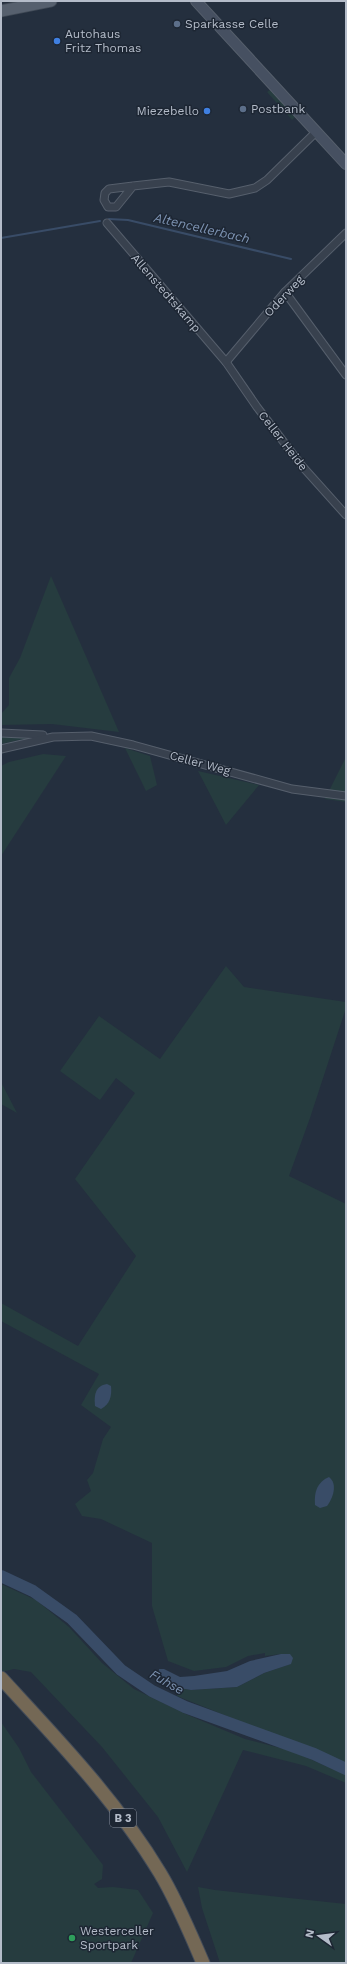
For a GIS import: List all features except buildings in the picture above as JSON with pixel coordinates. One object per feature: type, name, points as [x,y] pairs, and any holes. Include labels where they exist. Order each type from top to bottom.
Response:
[{"type":"highway","name":"B 3","points":[[1,1678],[76,1759],[131,1828],[166,1885],[203,1963]]},
{"type":"main road","points":[[1,11],[51,1]]},
{"type":"street","points":[[196,1],[346,164]]},
{"type":"street","points":[[134,186],[170,182],[229,194],[255,188],[267,180],[316,132]]},
{"type":"street","name":"Allenstedtskamp","points":[[106,224],[226,362]]},
{"type":"street","name":"Oderweg","points":[[226,362],[285,292],[346,233]]},
{"type":"street","points":[[285,292],[346,375]]},
{"type":"street","name":"Celler Heide","points":[[226,362],[257,407],[302,466],[346,515]]},
{"type":"street","name":"Celler Weg","points":[[1,733],[53,736],[91,736],[113,740],[292,788],[346,796]]},
{"type":"street","name":"Celler Weg","points":[[1,749],[53,736]]},
{"type":"green space","points":[[270,90],[295,117],[292,120],[267,92]]},
{"type":"green space","points":[[51,576],[119,732],[52,724],[1,725],[1,714],[9,705],[9,678],[20,658]]},
{"type":"green space","points":[[1,736],[32,737],[1,744]]},
{"type":"green space","points":[[125,748],[150,756],[157,785],[146,791]]},
{"type":"green space","points":[[43,754],[66,756],[1,856],[1,766],[9,762]]},
{"type":"green space","points":[[346,757],[346,802],[325,799]]},
{"type":"green space","points":[[198,771],[259,785],[226,825]]},
{"type":"green space","points":[[226,966],[244,987],[346,1002],[346,1008],[310,1118],[289,1176],[346,1204],[346,1764],[177,1696],[179,1688],[191,1690],[237,1687],[264,1673],[290,1664],[281,1654],[265,1656],[265,1653],[248,1656],[226,1667],[194,1671],[168,1661],[152,1606],[152,1543],[101,1519],[82,1516],[75,1504],[91,1491],[87,1480],[93,1473],[103,1439],[111,1427],[81,1405],[99,1374],[1,1321],[1,1303],[78,1346],[136,1256],[75,1179],[135,1093],[116,1078],[100,1100],[60,1071],[99,1016],[160,1059]]},
{"type":"green space","points":[[1,1083],[2,1084],[17,1113],[1,1104]]},
{"type":"green space","points":[[1,1584],[36,1600],[69,1627],[102,1663],[134,1689],[188,1715],[245,1739],[292,1751],[346,1775],[346,1783],[306,1766],[243,1750],[187,1872],[158,1817],[102,1747],[31,1672],[14,1669],[1,1672]]},
{"type":"green space","points":[[1,1722],[19,1748],[31,1772],[103,1865],[102,1879],[94,1884],[98,1888],[113,1887],[138,1890],[153,1913],[131,1963],[1,1963]]},
{"type":"green space","points":[[198,1887],[346,1904],[346,1963],[220,1963],[202,1908]]},
{"type":"water","points":[[107,1384],[111,1386],[111,1396],[106,1405],[101,1409],[95,1406],[95,1395],[100,1387]]},
{"type":"water","points":[[329,1477],[332,1480],[334,1487],[333,1495],[327,1506],[320,1508],[315,1505],[317,1488],[325,1479]]},
{"type":"water","points":[[281,1654],[290,1654],[293,1658],[291,1664],[264,1673],[237,1687],[191,1690],[179,1688],[159,1674],[159,1669],[164,1669],[180,1677],[227,1671],[250,1661]]},
{"type":"waterway","name":"Altencellerbach","points":[[109,219],[128,220],[291,259]]},
{"type":"waterway","name":"Altencellerbach","points":[[1,238],[100,221]]},
{"type":"waterway","name":"Fuhse","points":[[1,1576],[33,1591],[72,1619],[121,1670],[152,1691],[185,1707],[314,1754],[346,1769]]},
{"type":"place","name":"Sparkasse Celle","points":[[177,24]]},
{"type":"place","name":"Autohaus Fritz Thomas","points":[[57,41]]},
{"type":"place","name":"Postbank","points":[[243,109]]},
{"type":"place","name":"Miezebello","points":[[207,111]]},
{"type":"place","name":"Westerceller Sportpark","points":[[72,1938]]}]
